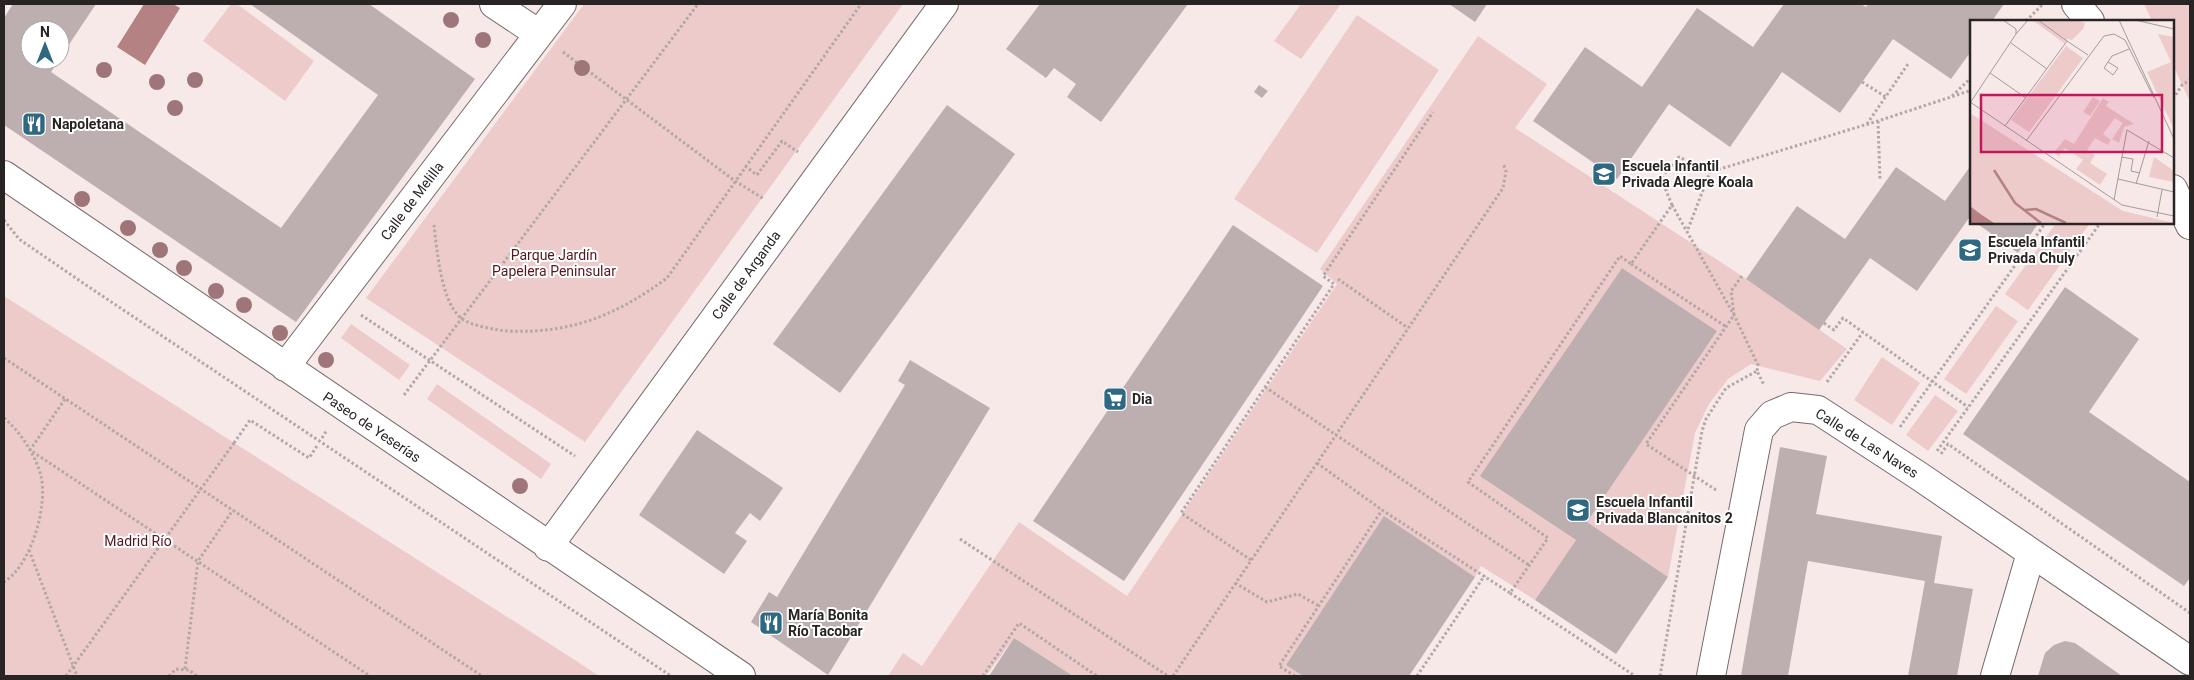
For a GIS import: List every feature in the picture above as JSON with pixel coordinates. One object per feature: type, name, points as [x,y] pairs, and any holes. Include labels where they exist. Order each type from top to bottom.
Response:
[{"type":"street","points":[[494,4],[539,34]]},
{"type":"street","name":"Calle de Melilla","points":[[286,367],[562,4]]},
{"type":"street","name":"Calle de Arganda","points":[[548,546],[944,4]]},
{"type":"street","points":[[2076,4],[2091,20]]},
{"type":"street","points":[[2089,4],[2092,20]]},
{"type":"street","name":"Paseo de Yeserías","points":[[4,175],[741,676]]},
{"type":"street","points":[[2174,191],[2190,226]]},
{"type":"street","name":"Calle de Las Naves","points":[[1711,676],[1759,430],[1772,415],[1791,407],[1818,410],[1882,452],[1925,468],[2031,553],[2190,662]]},
{"type":"street","points":[[1995,676],[2031,553]]},
{"type":"path","points":[[404,395],[698,4]]},
{"type":"path","points":[[433,219],[439,266],[447,298],[461,319],[492,330],[528,332],[561,328],[602,317],[639,298],[667,278],[861,4]]},
{"type":"path","points":[[2027,20],[2043,4]]},
{"type":"path","points":[[539,34],[626,100],[763,199]]},
{"type":"path","points":[[1866,125],[1908,64]]},
{"type":"path","points":[[1952,97],[1970,79]]},
{"type":"path","points":[[2174,97],[2182,85],[2190,80]]},
{"type":"path","points":[[1862,82],[1886,97]]},
{"type":"path","points":[[1660,676],[1702,431],[1706,419],[1726,388],[1756,371],[1758,365],[1734,315],[1672,205],[1661,178],[1679,157],[1710,172],[1866,125],[1970,91]]},
{"type":"path","points":[[1251,560],[1181,513],[1334,284],[1323,276],[1433,112]]},
{"type":"path","points":[[1878,121],[1880,180]]},
{"type":"path","points":[[745,166],[757,175],[782,141],[800,154]]},
{"type":"path","points":[[1173,676],[1503,188],[1506,171],[1503,163]]},
{"type":"path","points":[[1687,229],[1710,172]]},
{"type":"path","points":[[1631,264],[1672,205]]},
{"type":"path","points":[[4,220],[19,239],[83,283],[671,676]]},
{"type":"path","points":[[1882,452],[2045,224]]},
{"type":"path","points":[[1925,468],[2100,224]]},
{"type":"path","points":[[1510,592],[1548,538],[1468,482],[1620,256],[1725,326]]},
{"type":"path","points":[[1742,276],[1730,291],[1734,315],[1646,444],[1744,508]]},
{"type":"path","points":[[1338,279],[1408,328]]},
{"type":"path","points":[[355,311],[578,458]]},
{"type":"path","points":[[1824,323],[1834,330],[1843,318],[1968,407]]},
{"type":"path","points":[[1808,408],[1863,332]]},
{"type":"path","points":[[4,358],[482,676]]},
{"type":"path","points":[[1756,371],[1765,386]]},
{"type":"path","points":[[1265,387],[1530,565]]},
{"type":"path","points":[[30,450],[65,399]]},
{"type":"path","points":[[4,418],[30,450],[41,477],[41,514],[29,550],[11,577],[4,582]]},
{"type":"path","points":[[66,676],[250,420],[309,458],[317,446]]},
{"type":"path","points":[[1925,468],[1934,464],[1948,444],[2190,613]]},
{"type":"path","points":[[30,450],[370,676]]},
{"type":"path","points":[[1317,463],[1382,510],[1485,575],[1635,676]]},
{"type":"path","points":[[185,669],[198,561],[233,510]]},
{"type":"path","points":[[1295,676],[1279,666],[1382,510]]},
{"type":"path","points":[[960,539],[1168,676]]},
{"type":"path","points":[[29,550],[77,676]]},
{"type":"path","points":[[1417,676],[1485,575]]},
{"type":"path","points":[[1236,583],[1267,602],[1298,594],[1319,606]]},
{"type":"path","points":[[983,676],[1019,623],[1097,676]]},
{"type":"path","points":[[169,676],[176,669],[185,669],[197,676]]},
{"type":"green space","points":[[231,4],[237,4],[314,61],[285,101],[203,41]]},
{"type":"green space","name":"Parque Jardín Papelera Peninsular","points":[[584,4],[903,4],[585,442],[366,298]]},
{"type":"green space","points":[[1301,4],[1341,4],[1301,59],[1274,41]]},
{"type":"green space","points":[[2144,4],[2190,4],[2190,102],[2174,67],[2174,20],[2152,20]]},
{"type":"green space","points":[[1357,15],[1439,70],[1317,253],[1234,199]]},
{"type":"green space","points":[[1478,36],[1547,84],[1515,128],[1742,276],[1847,349],[1820,381],[1751,364],[1728,379],[1709,404],[1695,433],[1668,577],[1587,522],[1717,331],[1622,268],[1481,476],[1576,540],[1535,600],[1481,566],[1475,577],[1384,517],[1286,665],[1303,676],[1073,676],[1014,638],[986,676],[888,676],[903,653],[922,666],[1019,522],[1127,596],[1337,284],[1320,269]]},
{"type":"green space","points":[[2055,224],[2089,224],[2028,310],[2005,294]]},
{"type":"green space","name":"Madrid Río","points":[[4,296],[578,662],[599,676],[4,676]]},
{"type":"green space","points":[[1996,306],[2018,321],[1966,394],[1944,379]]},
{"type":"green space","points":[[351,324],[410,365],[399,380],[341,338]]},
{"type":"green space","points":[[1882,357],[1920,383],[1892,425],[1854,400]]},
{"type":"green space","points":[[437,384],[551,464],[541,479],[427,399]]},
{"type":"green space","points":[[1935,395],[1958,411],[1928,451],[1906,435]]},
{"type":"shaded area","points":[[144,4],[173,4],[180,8],[145,65],[117,47]]},
{"type":"building","points":[[13,4],[96,4],[70,43],[70,20],[20,20],[20,70],[52,70],[51,72],[281,228],[378,95],[250,4],[369,4],[475,79],[296,322],[4,125],[4,18]]},
{"type":"building","points":[[1040,4],[1188,4],[1101,122],[1067,97],[1076,84],[1054,68],[1046,78],[1006,49]]},
{"type":"building","points":[[1449,4],[1487,4],[1475,22]]},
{"type":"building","points":[[1784,4],[1861,4],[1866,7],[1868,4],[2004,4],[1993,20],[1970,20],[1970,53],[1951,79],[1893,39],[1840,113],[1782,72],[1730,147],[1669,104],[1617,179],[1533,121],[1585,47],[1642,87],[1697,8],[1753,47]]},
{"type":"building","points":[[1259,85],[1268,91],[1262,98],[1254,92]]},
{"type":"building","points":[[947,105],[1015,154],[840,393],[773,344]]},
{"type":"building","points":[[1896,167],[1945,201],[1970,167],[1970,219],[1917,291],[1870,258],[1819,330],[1746,279],[1797,206],[1845,239]]},
{"type":"building","points":[[1978,224],[2038,224],[2018,253]]},
{"type":"building","points":[[1233,225],[1323,286],[1124,581],[1033,521]]},
{"type":"building","points":[[1622,268],[1717,331],[1587,522],[1668,577],[1616,654],[1535,600],[1576,540],[1480,476]]},
{"type":"building","points":[[2065,287],[2139,339],[2089,412],[2190,482],[2190,578],[2184,586],[1963,434]]},
{"type":"building","points":[[910,360],[990,408],[828,675],[751,622],[769,592],[777,597],[905,385],[898,381]]},
{"type":"building","points":[[697,430],[783,488],[760,521],[750,513],[735,533],[747,541],[724,574],[639,515]]},
{"type":"building","points":[[1780,447],[1827,456],[1816,514],[1942,536],[1934,583],[1973,589],[1957,676],[1908,676],[1925,581],[1808,561],[1788,676],[1741,676]]},
{"type":"building","points":[[1384,516],[1475,577],[1409,676],[1303,676],[1286,665]]},
{"type":"building","points":[[1014,638],[1073,676],[989,676]]},
{"type":"building","points":[[2065,641],[2075,643],[2122,676],[2038,676],[2045,653],[2054,645]]},
{"type":"place","name":"Napoletana","points":[[34,124]]},
{"type":"place","name":"Escuela Infantil Privada Alegre Koala","points":[[1604,174]]},
{"type":"place","name":"Escuela Infantil Privada Chuly","points":[[1970,250]]},
{"type":"place","name":"Dia","points":[[1115,399]]},
{"type":"place","name":"Escuela Infantil Privada Blancanitos 2","points":[[1578,510]]},
{"type":"place","name":"María Bonita Río Tacobar","points":[[771,623]]}]
